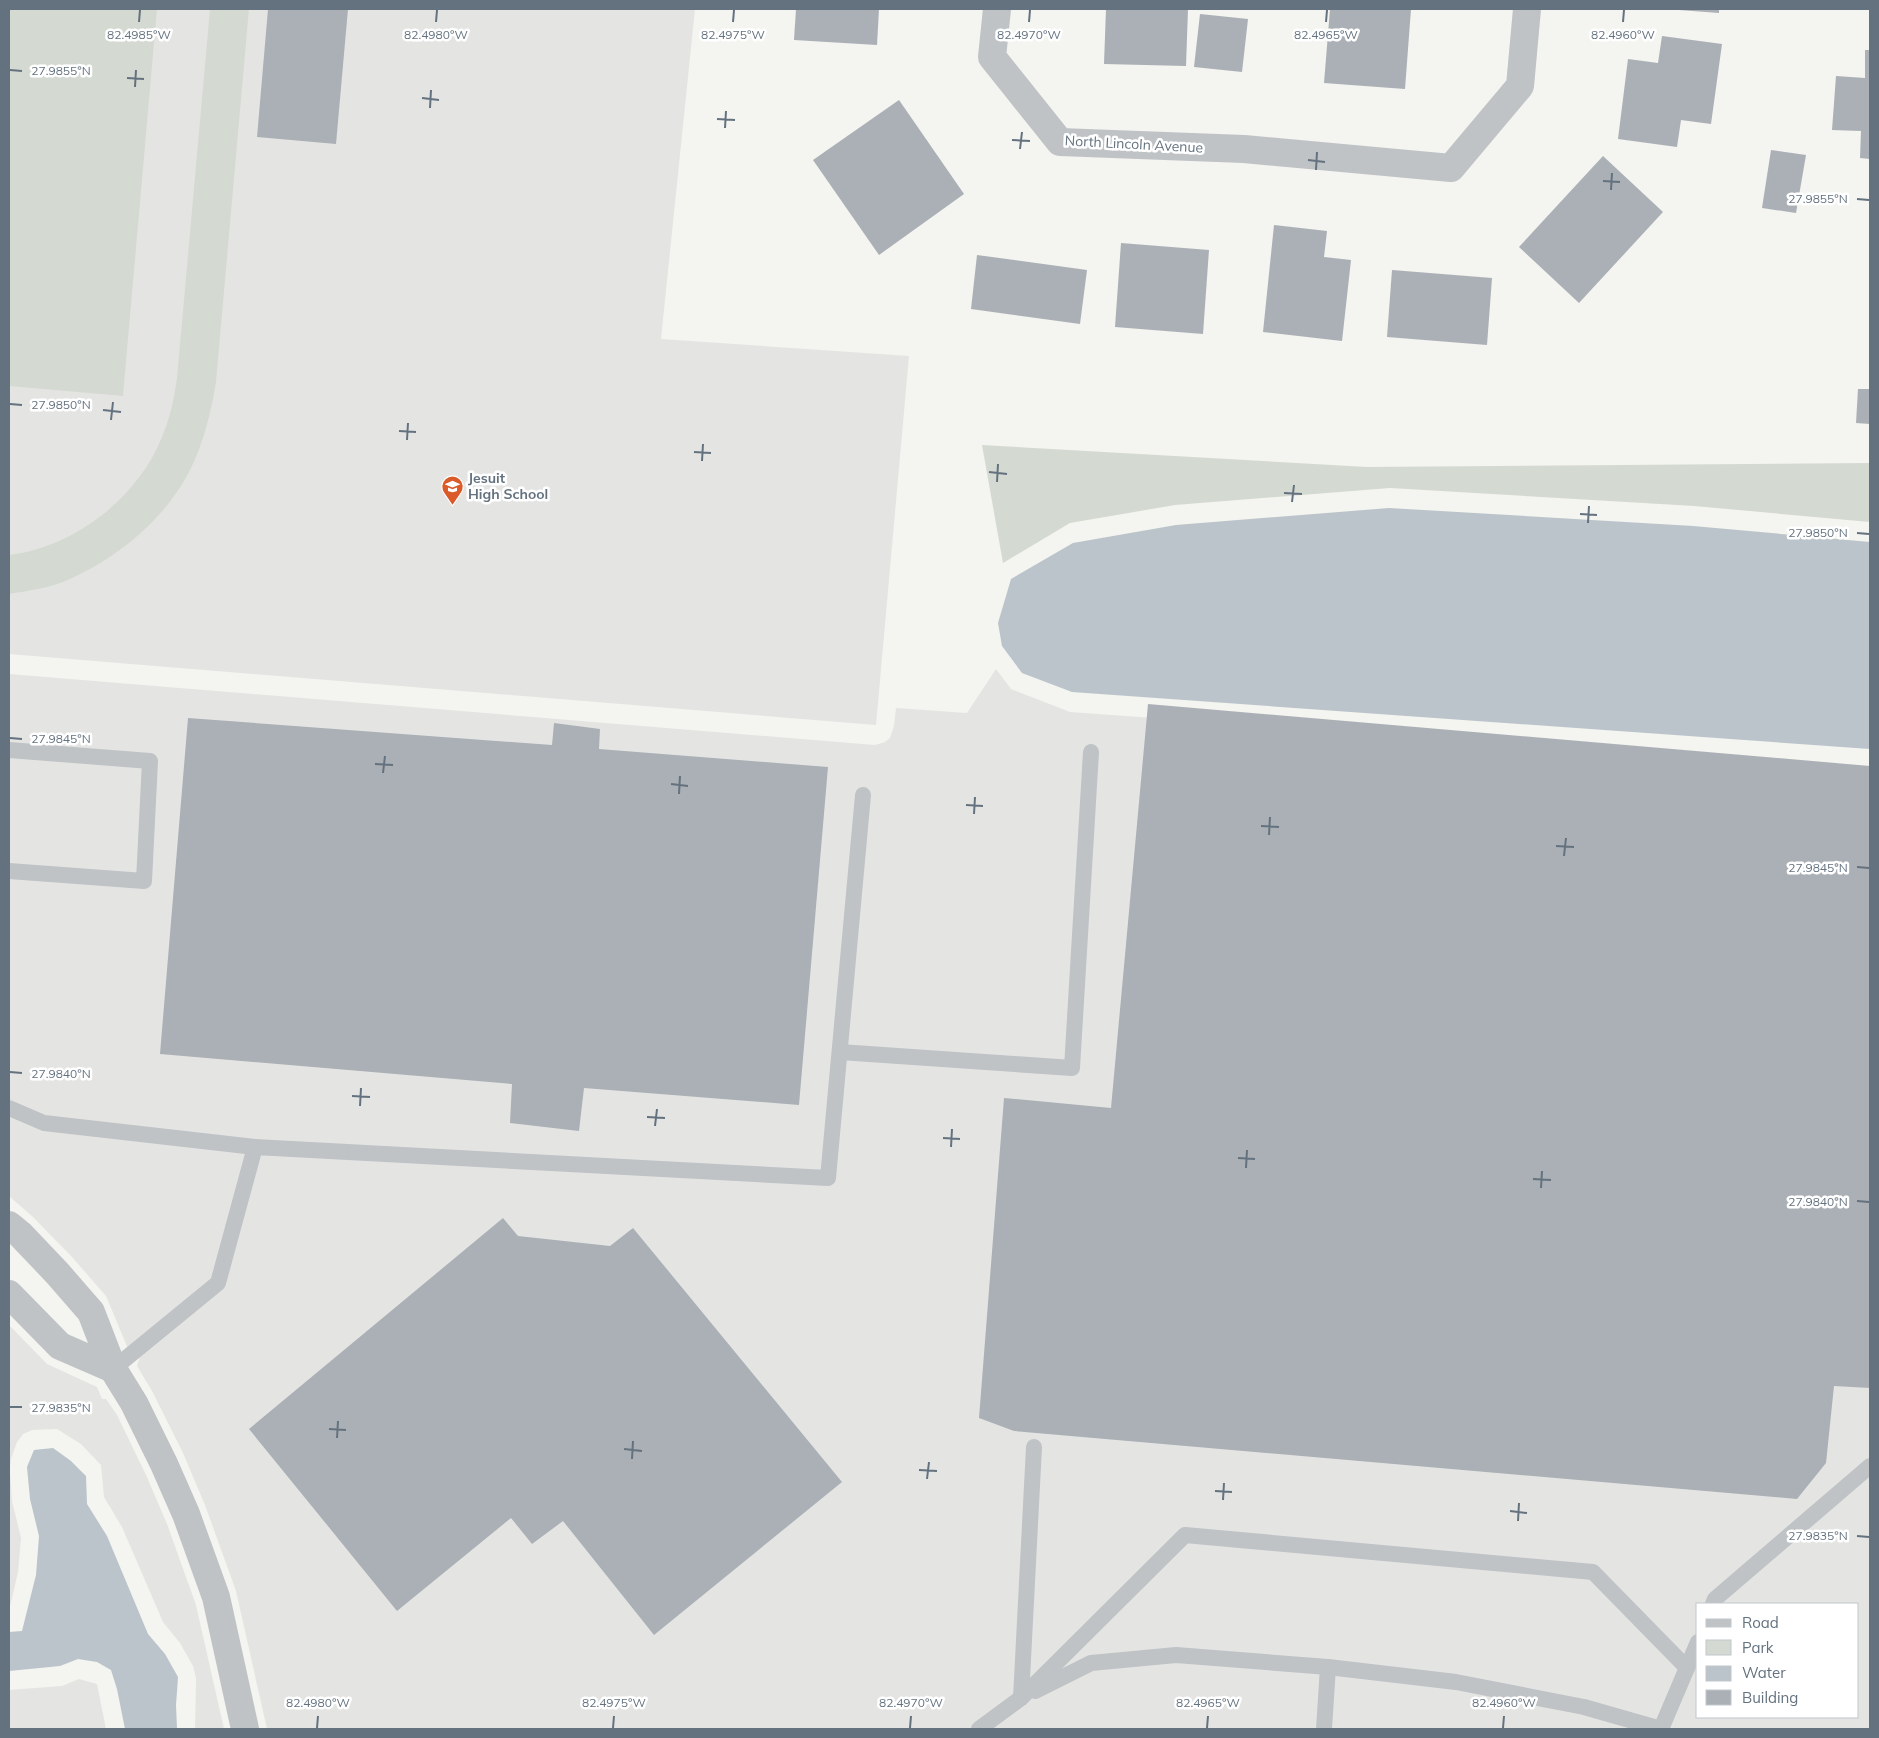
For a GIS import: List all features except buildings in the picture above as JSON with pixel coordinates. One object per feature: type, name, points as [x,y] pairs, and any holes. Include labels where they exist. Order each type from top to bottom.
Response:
[{"type":"street","name":"North Lincoln Avenue","points":[[997,9],[992,58],[1060,142],[1244,149],[1451,168],[1520,86],[1527,9]]},
{"type":"street","points":[[9,1225],[58,1274],[91,1312],[113,1369],[134,1402],[186,1514],[216,1597],[233,1666],[245,1729]]},
{"type":"street","points":[[9,1294],[60,1346],[113,1369]]},
{"type":"lane","points":[[9,750],[150,761],[144,881],[9,871]]},
{"type":"lane","points":[[840,1052],[1072,1068],[1091,752]]},
{"type":"lane","points":[[9,1108],[44,1123],[255,1147],[828,1178],[862,795]]},
{"type":"lane","points":[[113,1369],[218,1283],[255,1147]]},
{"type":"lane","points":[[1021,1698],[1034,1447]]},
{"type":"lane","points":[[1713,1603],[1715,1599],[1870,1466]]},
{"type":"lane","points":[[979,1729],[1021,1698],[1185,1535],[1593,1572],[1687,1668]]},
{"type":"lane","points":[[1021,1698],[1091,1663],[1176,1654],[1328,1667],[1456,1682],[1584,1707],[1661,1729],[1696,1647]]},
{"type":"lane","points":[[1324,1729],[1328,1667]]},
{"type":"shaded area","name":"Jesuit High School","points":[[9,9],[695,9],[661,339],[909,356],[876,725],[9,654]]},
{"type":"shaded area","points":[[996,669],[1011,689],[1070,712],[1870,769],[1870,1729],[267,1729],[236,1591],[205,1505],[183,1453],[152,1391],[137,1366],[140,1356],[129,1351],[106,1296],[72,1257],[33,1217],[9,1196],[9,674],[875,745],[885,742],[890,738],[894,726],[896,708],[967,713]]},
{"type":"shaded area","points":[[9,1325],[47,1364],[97,1387],[102,1399],[106,1399],[117,1415],[167,1524],[196,1605],[224,1729],[195,1729],[196,1678],[193,1666],[180,1643],[163,1622],[122,1527],[104,1497],[101,1465],[81,1444],[57,1429],[32,1430],[23,1434],[17,1442],[11,1459],[12,1501],[21,1538],[18,1572],[9,1611]]},
{"type":"shaded area","points":[[79,1679],[97,1684],[106,1729],[9,1729],[9,1690],[62,1686]]},
{"type":"green space","points":[[9,9],[157,9],[123,396],[9,386]]},
{"type":"green space","points":[[210,9],[249,9],[216,382],[209,417],[198,452],[176,493],[146,528],[128,544],[89,570],[61,583],[9,594],[9,555],[57,542],[100,516],[120,499],[137,480],[151,460],[167,423],[177,378]]},
{"type":"green space","points":[[982,445],[1367,467],[1870,463],[1870,522],[1694,506],[1390,488],[1175,505],[1070,523],[1003,563]]},
{"type":"water","points":[[1389,508],[1693,526],[1870,542],[1870,749],[1072,692],[1022,673],[1002,646],[998,623],[1011,579],[1073,543],[1176,525]]},
{"type":"water","points":[[53,1448],[71,1461],[86,1476],[87,1504],[107,1536],[148,1634],[165,1654],[178,1677],[177,1729],[125,1729],[111,1670],[97,1662],[78,1659],[60,1666],[9,1671],[9,1632],[22,1631],[36,1575],[39,1536],[30,1499],[27,1467],[34,1450]]},
{"type":"place","name":"Jesuit High School","points":[[452,505]]}]
